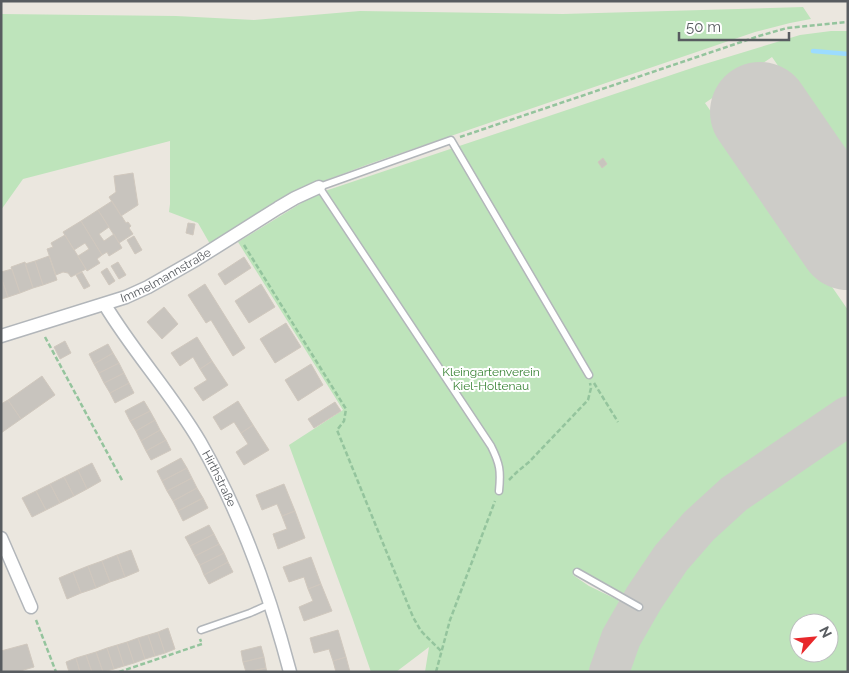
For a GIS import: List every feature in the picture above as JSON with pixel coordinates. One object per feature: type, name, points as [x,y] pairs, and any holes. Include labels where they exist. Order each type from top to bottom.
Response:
[{"type":"street","name":"Immelmannstraße","points":[[1,336],[105,305],[148,287],[295,198],[319,188]]},
{"type":"street","name":"Hirthstraße","points":[[105,305],[184,416],[224,487],[244,532],[270,604],[290,672]]},
{"type":"street","points":[[1,538],[31,607]]},
{"type":"lane","points":[[499,491],[500,468],[491,446],[319,188],[451,140],[589,375]]},
{"type":"lane","points":[[577,572],[639,607]]},
{"type":"lane","points":[[201,630],[270,604]]},
{"type":"path","points":[[451,140],[759,36],[787,28],[848,22]]},
{"type":"path","points":[[237,234],[346,409],[344,420],[337,430],[413,617],[421,630],[442,652]]},
{"type":"path","points":[[38,325],[122,482]]},
{"type":"path","points":[[589,375],[618,422]]},
{"type":"path","points":[[436,672],[450,620],[499,491],[588,400],[591,388],[589,375]]},
{"type":"path","points":[[31,607],[56,672]]},
{"type":"path","points":[[119,672],[202,644],[197,631],[201,630]]},
{"type":"green space","points":[[803,7],[811,19],[755,32],[369,164],[308,187],[210,244],[198,223],[169,212],[170,141],[23,179],[1,210],[1,14],[176,16],[254,20],[360,11],[563,14]]},
{"type":"green space","name":"Kleingartenverein Kiel-Holtenau","points":[[848,31],[848,167],[772,57],[705,103],[848,310],[848,400],[719,490],[666,543],[631,592],[618,592],[575,568],[573,575],[589,586],[618,600],[622,607],[594,672],[425,672],[429,647],[396,672],[371,672],[289,445],[343,410],[238,242],[316,194],[695,67],[800,35]]},
{"type":"green space","points":[[848,432],[848,672],[623,672],[646,623],[683,565],[738,510]]},
{"type":"building","points":[[603,158],[607,164],[602,168],[598,162]]},
{"type":"building","points":[[133,173],[138,205],[121,216],[109,197],[116,192],[114,176]]},
{"type":"building","points":[[112,201],[126,223],[128,222],[131,226],[129,228],[133,234],[119,243],[98,210]]},
{"type":"building","points":[[98,210],[109,227],[99,234],[104,241],[114,234],[122,248],[109,256],[107,252],[102,255],[81,221]]},
{"type":"building","points":[[81,221],[102,255],[97,259],[100,263],[87,271],[78,256],[89,249],[85,243],[74,250],[63,232]]},
{"type":"building","points":[[188,223],[195,224],[193,235],[186,233]]},
{"type":"building","points":[[65,235],[86,269],[71,277],[68,273],[63,272],[56,275],[47,249],[53,247],[51,243]]},
{"type":"building","points":[[134,236],[142,250],[135,254],[127,240]]},
{"type":"building","points":[[49,256],[57,280],[43,285],[35,261]]},
{"type":"building","points":[[244,257],[251,268],[225,285],[218,274]]},
{"type":"building","points":[[35,261],[43,285],[33,288],[25,264]]},
{"type":"building","points":[[25,262],[33,288],[20,293],[11,267]]},
{"type":"building","points":[[118,262],[126,275],[119,279],[111,266]]},
{"type":"building","points":[[107,268],[115,281],[109,285],[101,272]]},
{"type":"building","points":[[12,269],[20,293],[8,297],[1,272]]},
{"type":"building","points":[[82,272],[90,286],[84,289],[76,275]]},
{"type":"building","points":[[1,277],[8,297],[1,299]]},
{"type":"building","points":[[205,284],[245,348],[233,356],[211,320],[206,323],[188,295]]},
{"type":"building","points":[[261,284],[275,307],[249,323],[235,301]]},
{"type":"building","points":[[164,307],[178,324],[162,339],[147,322]]},
{"type":"building","points":[[286,323],[301,347],[275,363],[260,339]]},
{"type":"building","points":[[197,337],[212,361],[200,369],[193,357],[180,366],[171,353]]},
{"type":"building","points":[[65,341],[71,353],[60,359],[54,347]]},
{"type":"building","points":[[108,344],[113,353],[94,364],[89,354]]},
{"type":"building","points":[[113,353],[119,363],[99,373],[94,364]]},
{"type":"building","points":[[212,361],[228,385],[203,401],[194,388],[207,380],[200,369]]},
{"type":"building","points":[[119,363],[124,373],[104,383],[99,373]]},
{"type":"building","points":[[311,364],[323,385],[298,401],[285,380]]},
{"type":"building","points":[[124,373],[129,383],[110,393],[104,383]]},
{"type":"building","points":[[42,376],[55,395],[21,419],[8,400]]},
{"type":"building","points":[[129,383],[134,393],[115,403],[110,393]]},
{"type":"building","points":[[8,400],[21,419],[1,433],[1,404]]},
{"type":"building","points":[[144,401],[150,411],[130,421],[125,411]]},
{"type":"building","points":[[238,401],[253,425],[241,433],[234,422],[221,430],[213,417]]},
{"type":"building","points":[[335,402],[341,411],[314,428],[308,419]]},
{"type":"building","points":[[150,411],[155,420],[136,431],[130,421]]},
{"type":"building","points":[[155,420],[160,430],[141,441],[136,431]]},
{"type":"building","points":[[253,425],[269,450],[244,465],[236,452],[248,444],[241,433]]},
{"type":"building","points":[[160,430],[166,440],[146,451],[141,441]]},
{"type":"building","points":[[166,440],[171,450],[151,460],[146,451]]},
{"type":"building","points":[[181,458],[187,468],[162,481],[157,471]]},
{"type":"building","points":[[92,463],[101,481],[87,489],[78,470]]},
{"type":"building","points":[[187,468],[192,478],[167,491],[162,481]]},
{"type":"building","points":[[78,470],[87,489],[74,496],[64,477]]},
{"type":"building","points":[[64,477],[74,496],[60,503],[50,484]]},
{"type":"building","points":[[192,478],[197,488],[173,501],[167,491]]},
{"type":"building","points":[[50,484],[60,503],[46,510],[36,491]]},
{"type":"building","points":[[284,484],[295,511],[282,516],[277,504],[262,510],[256,495]]},
{"type":"building","points":[[197,488],[203,498],[178,511],[173,501]]},
{"type":"building","points":[[36,491],[46,510],[32,517],[22,498]]},
{"type":"building","points":[[203,498],[208,508],[183,521],[178,511]]},
{"type":"building","points":[[295,511],[305,538],[278,549],[273,534],[287,529],[282,516]]},
{"type":"building","points":[[209,525],[214,534],[190,546],[185,537]]},
{"type":"building","points":[[214,534],[219,544],[195,556],[190,546]]},
{"type":"building","points":[[219,544],[224,553],[200,565],[195,556]]},
{"type":"building","points":[[131,550],[139,571],[125,577],[117,555]]},
{"type":"building","points":[[224,553],[228,562],[204,575],[200,565]]},
{"type":"building","points":[[117,555],[125,577],[110,582],[102,561]]},
{"type":"building","points":[[311,557],[321,584],[308,589],[304,577],[289,582],[283,567]]},
{"type":"building","points":[[102,561],[110,582],[96,588],[88,566]]},
{"type":"building","points":[[228,562],[233,572],[209,584],[204,575]]},
{"type":"building","points":[[88,566],[96,588],[81,593],[73,572]]},
{"type":"building","points":[[73,572],[81,593],[67,599],[59,578]]},
{"type":"building","points":[[321,584],[332,611],[304,621],[299,607],[313,601],[308,589]]},
{"type":"building","points":[[168,628],[175,649],[165,653],[158,632]]},
{"type":"building","points":[[338,630],[346,657],[333,661],[329,649],[314,653],[310,638]]},
{"type":"building","points":[[158,632],[165,653],[155,656],[148,635]]},
{"type":"building","points":[[148,635],[155,656],[145,659],[138,638]]},
{"type":"building","points":[[138,638],[145,659],[134,663],[127,642]]},
{"type":"building","points":[[127,642],[134,663],[124,666],[117,645]]},
{"type":"building","points":[[27,644],[34,667],[17,672],[1,672],[1,651]]},
{"type":"building","points":[[117,645],[124,666],[114,669],[107,648]]},
{"type":"building","points":[[261,646],[264,657],[243,662],[241,651]]},
{"type":"building","points":[[107,648],[114,669],[103,672],[96,652]]},
{"type":"building","points":[[96,652],[103,672],[92,672],[86,655]]},
{"type":"building","points":[[86,655],[92,672],[80,672],[76,658]]},
{"type":"building","points":[[264,657],[266,668],[246,672],[243,662]]},
{"type":"building","points":[[346,657],[350,672],[336,672],[333,661]]},
{"type":"building","points":[[76,658],[80,672],[69,672],[66,662]]},
{"type":"building","points":[[266,668],[267,672],[249,672]]},
{"type":"waterway","points":[[813,51],[848,54]]},
{"type":"taxiway","points":[[609,672],[621,638],[644,598],[671,558],[699,526],[734,494],[848,416]]},
{"type":"runway","points":[[760,112],[848,240]]}]
